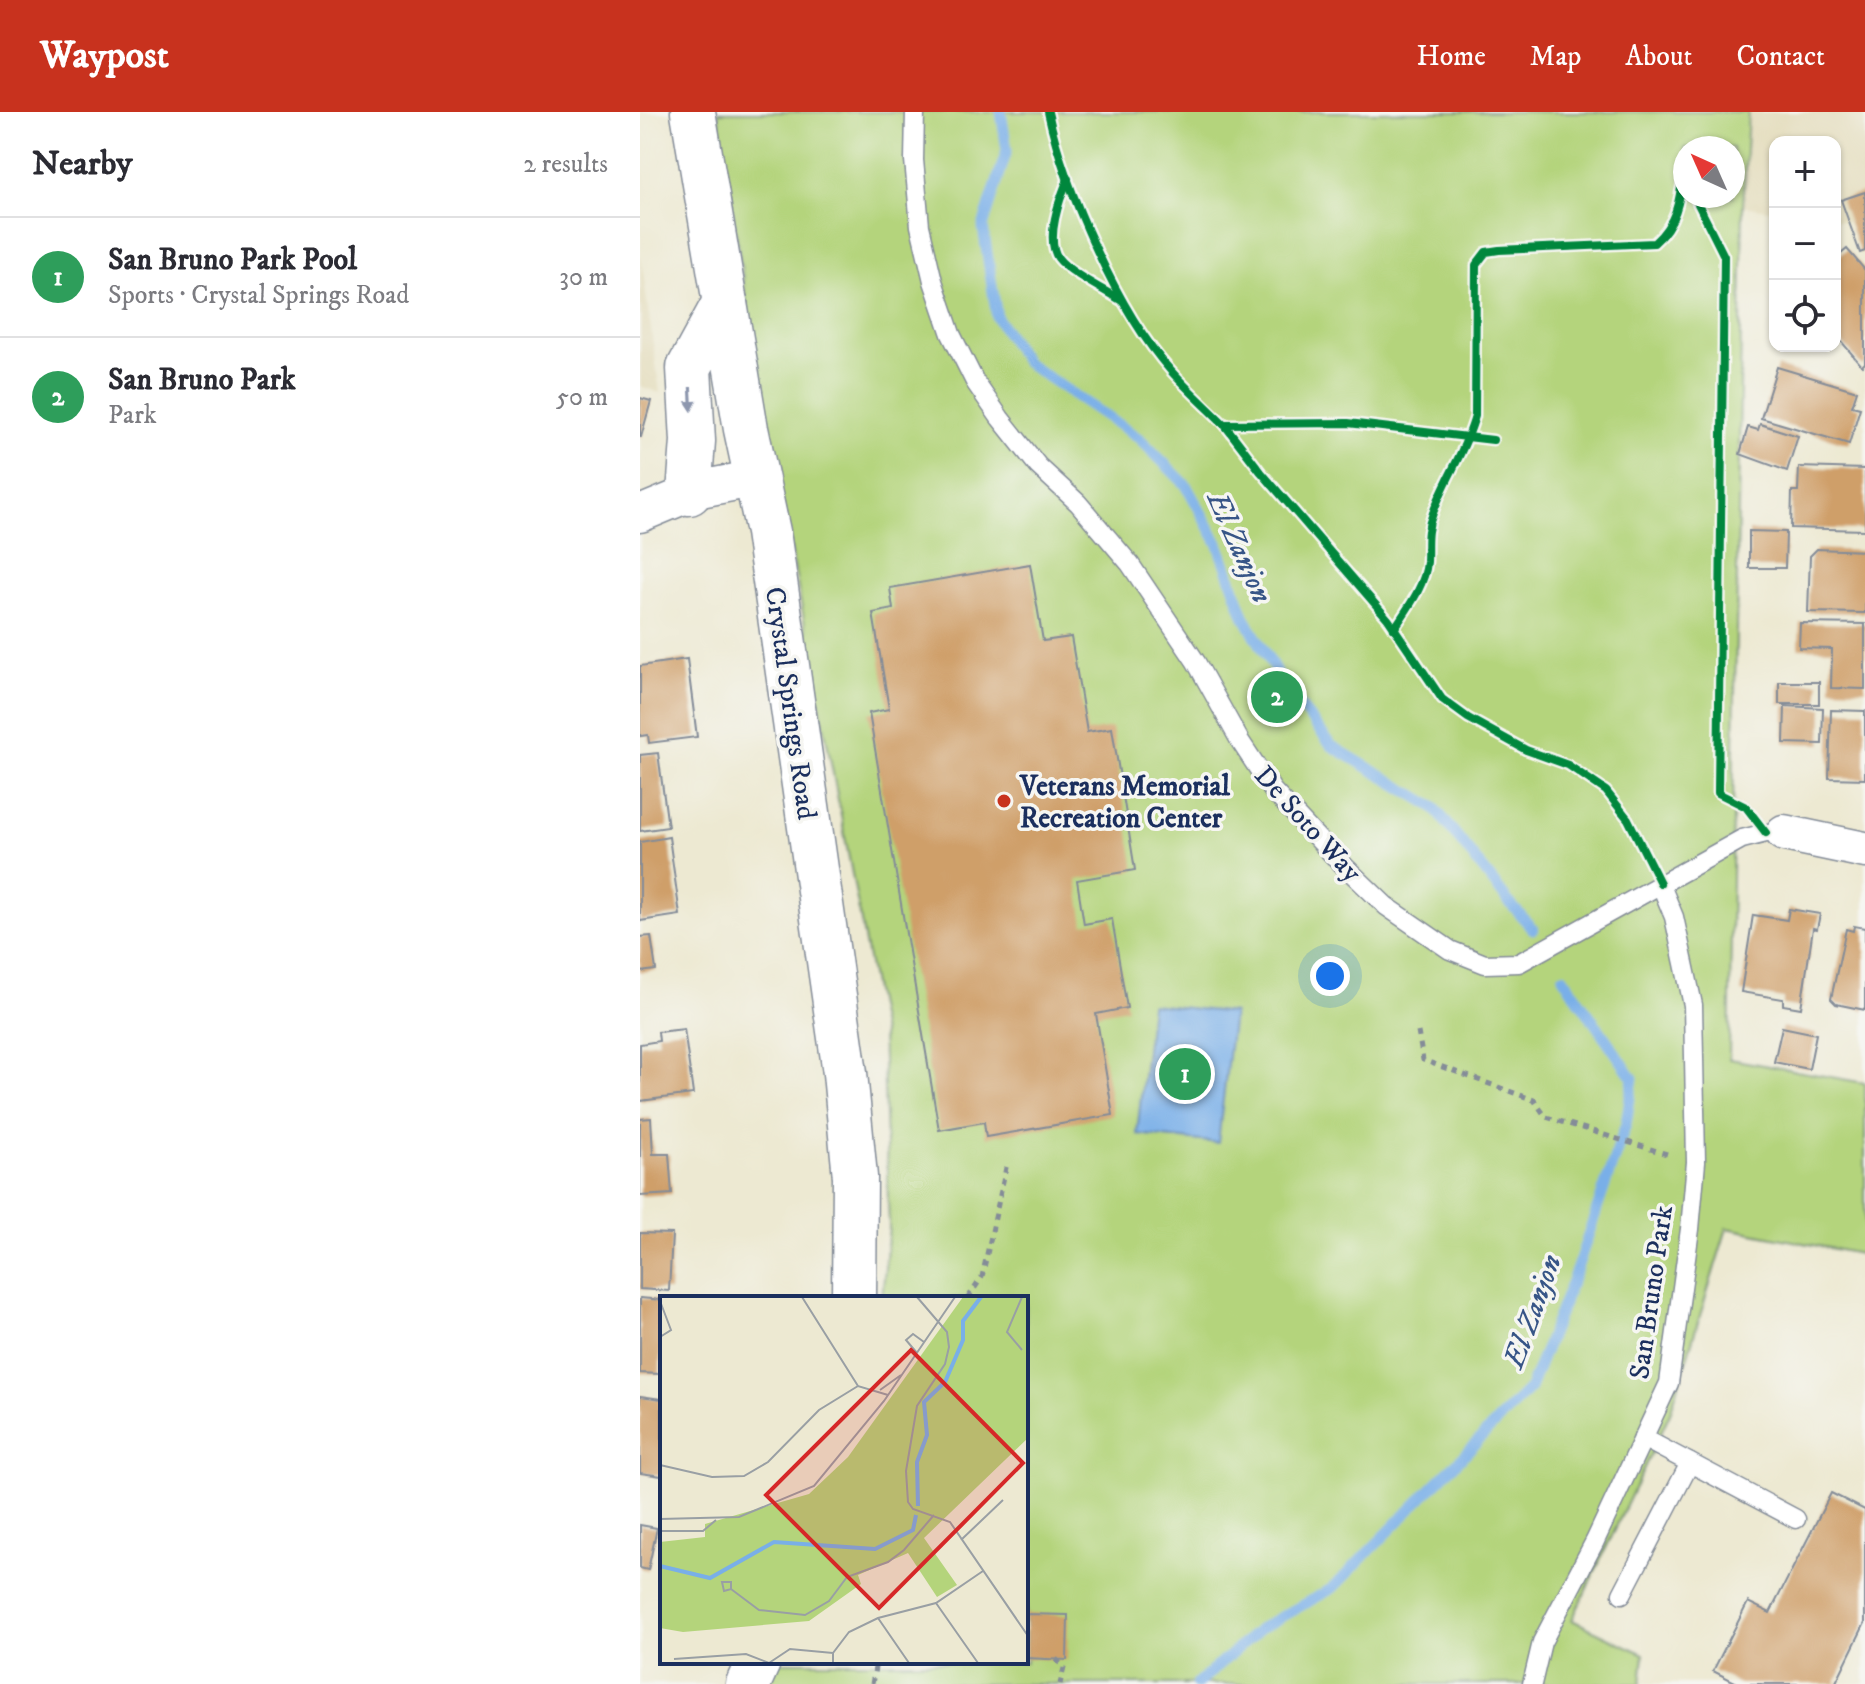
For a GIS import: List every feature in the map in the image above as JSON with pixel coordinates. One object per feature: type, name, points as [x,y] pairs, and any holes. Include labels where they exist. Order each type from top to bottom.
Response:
[{"type":"main road","name":"Crystal Springs Road","points":[[693,112],[746,429],[768,532],[845,1073],[855,1177],[854,1296]]},
{"type":"main road","points":[[689,493],[693,441],[689,368],[725,302]]},
{"type":"main road","points":[[748,1684],[757,1664]]},
{"type":"street","points":[[640,514],[700,489],[757,478]]},
{"type":"street","name":"De Soto Way","points":[[1784,833],[1865,850]]},
{"type":"lane","name":"De Soto Way","points":[[915,112],[914,160],[920,226],[933,281],[951,334],[975,382],[1038,466],[1078,503],[1130,564],[1196,662],[1240,741],[1273,791],[1386,906],[1450,950],[1485,964],[1519,963],[1742,839],[1766,833],[1784,833]]},
{"type":"lane","name":"San Bruno Park","points":[[1532,1684],[1542,1642],[1595,1541],[1669,1383],[1696,1162],[1693,1005],[1674,917],[1660,883]]},
{"type":"lane","points":[[1643,1438],[1796,1519]]},
{"type":"lane","points":[[1622,1594],[1690,1463]]},
{"type":"path","points":[[1418,1032],[1423,1060],[1534,1100],[1546,1117],[1676,1156]]},
{"type":"path","points":[[969,1296],[982,1277],[1007,1163]]},
{"type":"path","points":[[1056,1659],[1064,1668],[1060,1684]]},
{"type":"path","points":[[872,1684],[876,1664]]},
{"type":"shaded area","points":[[1748,112],[1865,112],[1865,225],[1841,221],[1841,136],[1769,136],[1769,210],[1745,206]]},
{"type":"shaded area","points":[[640,252],[660,393],[640,386]]},
{"type":"green space","points":[[718,112],[1748,112],[1745,168],[1745,136],[1673,136],[1673,208],[1743,208],[1729,1059],[1865,1083],[1865,1255],[1727,1228],[1670,1413],[1572,1620],[1644,1654],[1641,1684],[761,1684],[772,1664],[1028,1664],[1028,1296],[882,1296],[889,1227],[882,1033],[755,360]]},
{"type":"water","points":[[1151,1004],[1233,1013],[1218,1143],[1137,1134]]},
{"type":"building","points":[[1865,192],[1865,251],[1860,253],[1841,200]]},
{"type":"building","points":[[1847,249],[1865,270],[1865,363],[1862,366],[1841,341],[1841,254]]},
{"type":"building","points":[[1777,367],[1857,391],[1852,406],[1860,408],[1849,444],[1761,418]]},
{"type":"building","points":[[640,398],[651,401],[641,437],[640,437]]},
{"type":"building","points":[[1760,424],[1798,436],[1787,471],[1740,454],[1748,427],[1758,430]]},
{"type":"building","points":[[1799,467],[1865,469],[1865,530],[1791,528],[1792,491],[1798,491]]},
{"type":"building","points":[[1749,531],[1786,532],[1785,568],[1749,568]]},
{"type":"building","points":[[1817,549],[1865,551],[1865,613],[1808,612],[1810,556]]},
{"type":"building","name":"Veterans Memorial Recreation Center","points":[[1030,564],[1043,641],[1071,637],[1087,732],[1112,728],[1135,870],[1077,880],[1084,924],[1112,919],[1127,1008],[1096,1014],[1113,1115],[986,1137],[984,1122],[939,1130],[869,713],[889,709],[873,613],[893,609],[890,588]]},
{"type":"building","points":[[1800,623],[1865,624],[1865,689],[1831,688],[1832,649],[1799,648]]},
{"type":"building","points":[[687,659],[697,737],[649,743],[648,735],[640,736],[640,666]]},
{"type":"building","points":[[1779,682],[1819,682],[1819,704],[1779,704]]},
{"type":"building","points":[[1785,706],[1823,708],[1822,744],[1784,743]]},
{"type":"building","points":[[1831,710],[1865,711],[1865,779],[1829,778]]},
{"type":"building","points":[[658,753],[668,827],[640,831],[640,755]]},
{"type":"building","points":[[669,837],[680,915],[640,921],[640,842]]},
{"type":"building","points":[[1789,909],[1820,914],[1817,929],[1813,928],[1801,1008],[1783,1005],[1783,999],[1741,992],[1753,915],[1787,920]]},
{"type":"building","points":[[1854,926],[1865,928],[1865,1010],[1836,1004],[1831,999],[1846,929],[1853,931]]},
{"type":"building","points":[[651,936],[656,970],[640,972],[640,937]]},
{"type":"building","points":[[1782,1027],[1816,1034],[1809,1069],[1774,1062]]},
{"type":"building","points":[[684,1029],[693,1094],[640,1101],[640,1044],[659,1041],[658,1032]]},
{"type":"building","points":[[651,1118],[653,1154],[669,1154],[672,1194],[640,1196],[640,1119]]},
{"type":"building","points":[[640,1233],[672,1234],[669,1291],[640,1289]]},
{"type":"building","points":[[640,1298],[660,1300],[660,1374],[640,1373]]},
{"type":"building","points":[[640,1396],[660,1399],[660,1476],[640,1473]]},
{"type":"building","points":[[1831,1493],[1865,1510],[1865,1623],[1836,1682],[1840,1684],[1739,1684],[1713,1671],[1748,1602],[1770,1613]]},
{"type":"building","points":[[640,1525],[657,1528],[648,1570],[640,1568]]},
{"type":"building","points":[[1028,1614],[1068,1615],[1067,1660],[1028,1658]]},
{"type":"waterway","name":"El Zanjon","points":[[1001,112],[1007,150],[983,227],[997,318],[1025,362],[1140,439],[1186,485],[1218,543],[1245,618],[1285,687],[1332,746],[1434,807],[1533,929]]},
{"type":"waterway","name":"El Zanjon","points":[[1197,1684],[1261,1628],[1333,1588],[1530,1388],[1577,1268],[1626,1124],[1633,1078],[1563,977]]},
{"type":"cycle path","points":[[1048,112],[1080,213],[1113,284],[1151,346],[1171,371],[1224,424],[1348,423],[1493,440]]},
{"type":"cycle path","points":[[1068,179],[1055,218],[1054,250],[1070,269],[1122,301]]},
{"type":"cycle path","points":[[1394,629],[1423,580],[1430,520],[1475,416],[1476,265],[1486,252],[1499,250],[1654,243],[1667,228],[1677,208]]},
{"type":"cycle path","points":[[1700,208],[1724,256],[1718,793],[1746,807],[1766,833]]},
{"type":"cycle path","points":[[1224,424],[1261,472],[1388,619],[1442,699],[1468,718],[1526,750],[1568,765],[1606,791],[1628,819],[1660,883]]},
{"type":"place","name":"San Bruno Park","points":[[1277,697]]},
{"type":"place","name":"Veterans Memorial Recreation Center","points":[[1004,801]]},
{"type":"place","name":"San Bruno Park Pool","points":[[1185,1074]]}]
